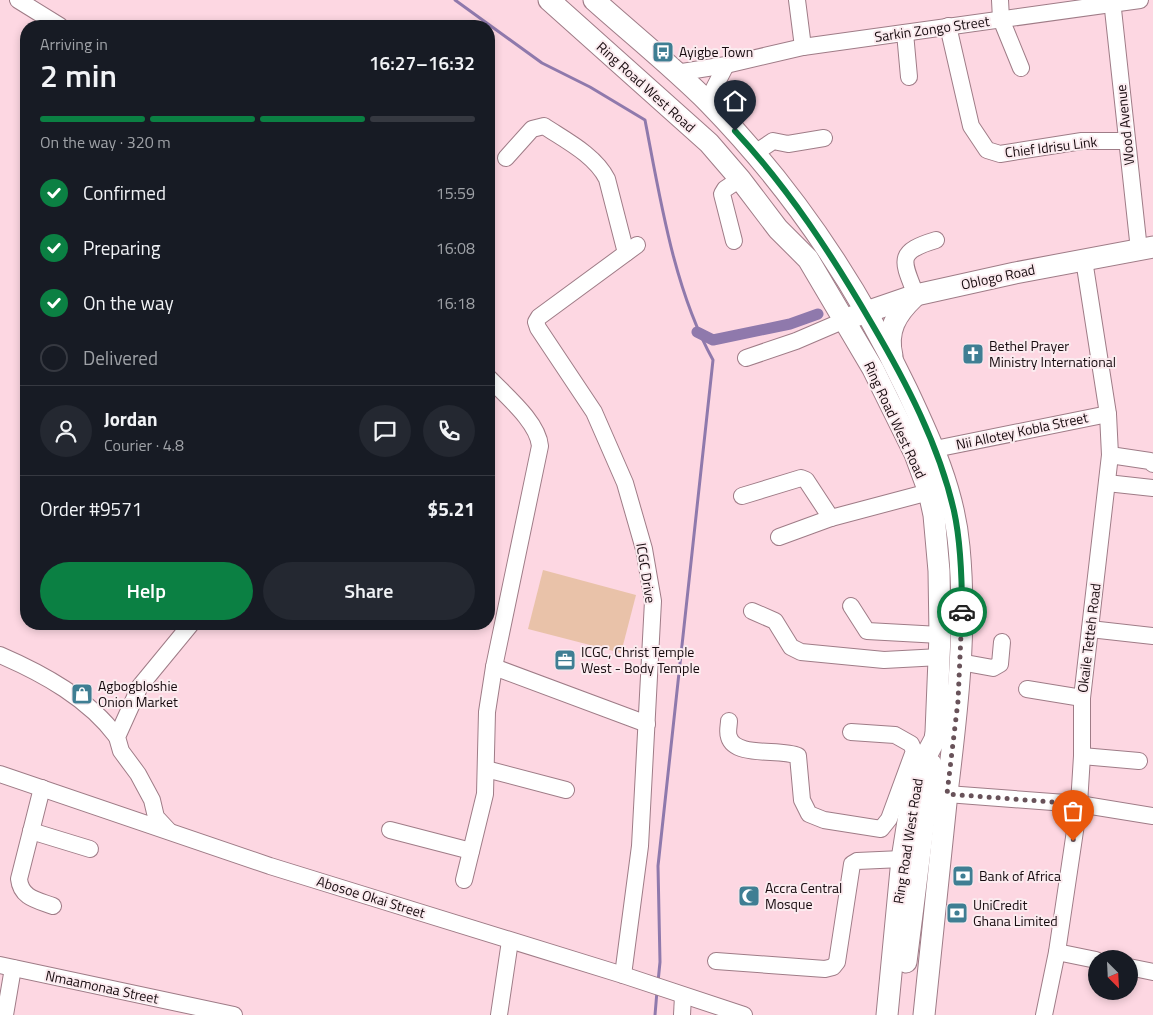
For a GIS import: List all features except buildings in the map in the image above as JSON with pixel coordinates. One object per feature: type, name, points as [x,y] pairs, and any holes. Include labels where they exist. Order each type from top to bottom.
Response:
[{"type":"main road","name":"Ring Road West Road","points":[[549,0],[709,143],[740,179],[778,229],[808,259],[845,320],[898,420],[929,492],[938,546],[940,635],[950,659],[952,756],[940,780],[889,1013]]},
{"type":"main road","name":"Ring Road West Road","points":[[594,0],[707,102],[755,153],[798,205],[840,270],[894,361],[935,449],[954,511],[962,590],[936,736],[915,777],[902,859],[889,1013]]},
{"type":"main road","points":[[778,229],[802,237],[846,301],[865,312]]},
{"type":"main road","name":"Oblogo Road","points":[[845,320],[916,295],[1146,248]]},
{"type":"main road","points":[[840,270],[870,292],[886,296],[916,295]]},
{"type":"main road","points":[[894,361],[890,346],[892,326],[903,307],[916,295]]},
{"type":"main road","points":[[936,736],[940,780]]},
{"type":"main road","name":"Ring Road West Road","points":[[917,1015],[940,780]]},
{"type":"main road","name":"Ring Road West Road","points":[[924,1015],[940,780]]},
{"type":"street","points":[[18,0],[50,20]]},
{"type":"street","points":[[796,0],[803,47]]},
{"type":"street","points":[[1000,0],[1001,19],[1021,68]]},
{"type":"street","name":"Sarkin Zongo Street","points":[[676,73],[726,65],[803,47],[1113,2],[1140,0]]},
{"type":"street","name":"Wood Avenue","points":[[1113,2],[1127,141],[1146,248]]},
{"type":"street","name":"Chief Idrisu Link","points":[[948,26],[971,126],[987,150],[1000,154],[1082,141],[1127,141]]},
{"type":"street","points":[[905,33],[909,77]]},
{"type":"street","points":[[707,102],[726,65]]},
{"type":"street","name":"ICGC Drive","points":[[506,158],[532,129],[544,126],[594,161],[602,169],[607,179],[631,249],[539,317],[536,322],[538,328],[594,412],[625,483],[644,549],[653,601],[640,846],[630,977]]},
{"type":"street","points":[[755,153],[773,141],[788,144],[824,138]]},
{"type":"street","points":[[734,241],[722,194],[725,189],[740,179]]},
{"type":"street","points":[[916,295],[905,268],[906,258],[915,246],[936,240]]},
{"type":"street","name":"Okaile Tetteh Road","points":[[1044,1015],[1056,952],[1079,804],[1082,756],[1082,698],[1110,455],[1108,414],[1084,260]]},
{"type":"street","points":[[746,358],[796,341],[845,320]]},
{"type":"street","points":[[464,880],[485,794],[487,712],[494,666],[540,446],[539,437],[534,427],[495,385]]},
{"type":"street","name":"Nii Allotey Kobla Street","points":[[935,449],[1108,414]]},
{"type":"street","points":[[1110,455],[1150,461],[1153,464]]},
{"type":"street","points":[[742,496],[800,478],[806,480],[831,518]]},
{"type":"street","points":[[1107,483],[1153,488]]},
{"type":"street","points":[[779,538],[831,518],[929,492]]},
{"type":"street","points":[[851,606],[866,631],[940,635]]},
{"type":"street","points":[[752,611],[776,621],[792,647],[800,652],[884,660],[950,659],[993,668],[1000,664],[1002,642]]},
{"type":"street","points":[[1090,629],[1153,636]]},
{"type":"street","points":[[117,738],[140,686],[186,630]]},
{"type":"street","points":[[0,655],[80,699],[103,718],[117,738],[121,751],[138,774],[152,800],[156,817],[169,831]]},
{"type":"street","points":[[494,666],[647,724]]},
{"type":"street","points":[[1027,689],[1082,698]]},
{"type":"street","points":[[729,721],[729,737],[736,746],[750,750],[789,752],[798,756],[802,800],[809,814],[824,820],[881,829],[888,819],[914,751],[911,744],[895,735],[851,732]]},
{"type":"street","points":[[911,744],[936,736]]},
{"type":"street","points":[[1082,756],[1139,761]]},
{"type":"street","points":[[486,769],[566,790]]},
{"type":"street","name":"Abosoe Okai Street","points":[[0,774],[270,866],[630,977],[744,1015]]},
{"type":"street","points":[[940,780],[1153,816]]},
{"type":"street","points":[[42,788],[19,879],[20,888],[26,896],[53,906]]},
{"type":"street","points":[[390,830],[471,851]]},
{"type":"street","points":[[31,831],[90,849]]},
{"type":"street","points":[[716,961],[825,970],[833,967],[837,962],[852,864],[857,861],[902,859]]},
{"type":"street","points":[[499,1015],[510,941]]},
{"type":"street","points":[[1056,952],[1088,958]]},
{"type":"street","points":[[5,1015],[6,967]]},
{"type":"street","name":"Nmaamonaa Street","points":[[6,967],[234,1015]]},
{"type":"street","points":[[1138,969],[1153,972]]},
{"type":"street","points":[[681,994],[682,1015]]},
{"type":"shaded area","points":[[543,570],[636,595],[621,653],[528,629]]},
{"type":"waterway","points":[[455,0],[483,20]]},
{"type":"waterway","points":[[495,29],[542,63],[590,87],[645,120],[663,212],[678,274],[699,333],[713,360],[658,866],[660,962],[658,982]]},
{"type":"waterway","points":[[697,332],[713,340],[790,324],[818,314]]},
{"type":"waterway","points":[[655,1015],[657,991]]},
{"type":"way so far","points":[[962,612],[958,701],[947,794],[1079,804],[1073,841]]},
{"type":"place","name":"Ayigbe Town","points":[[663,52]]},
{"type":"place","name":"Bethel Prayer Ministry International","points":[[973,354]]},
{"type":"place","name":"ICGC, Christ Temple West - Body Temple","points":[[565,660]]},
{"type":"place","name":"Agbogbloshie Onion Market","points":[[82,694]]},
{"type":"place","name":"Bank of Africa","points":[[963,876]]},
{"type":"place","name":"Accra Central Mosque","points":[[749,896]]},
{"type":"place","name":"UniCredit Ghana Limited","points":[[957,913]]},
{"type":"route","points":[[735,131],[798,205],[840,270],[894,361],[935,449],[945,477],[954,511],[959,546],[962,612]]}]
